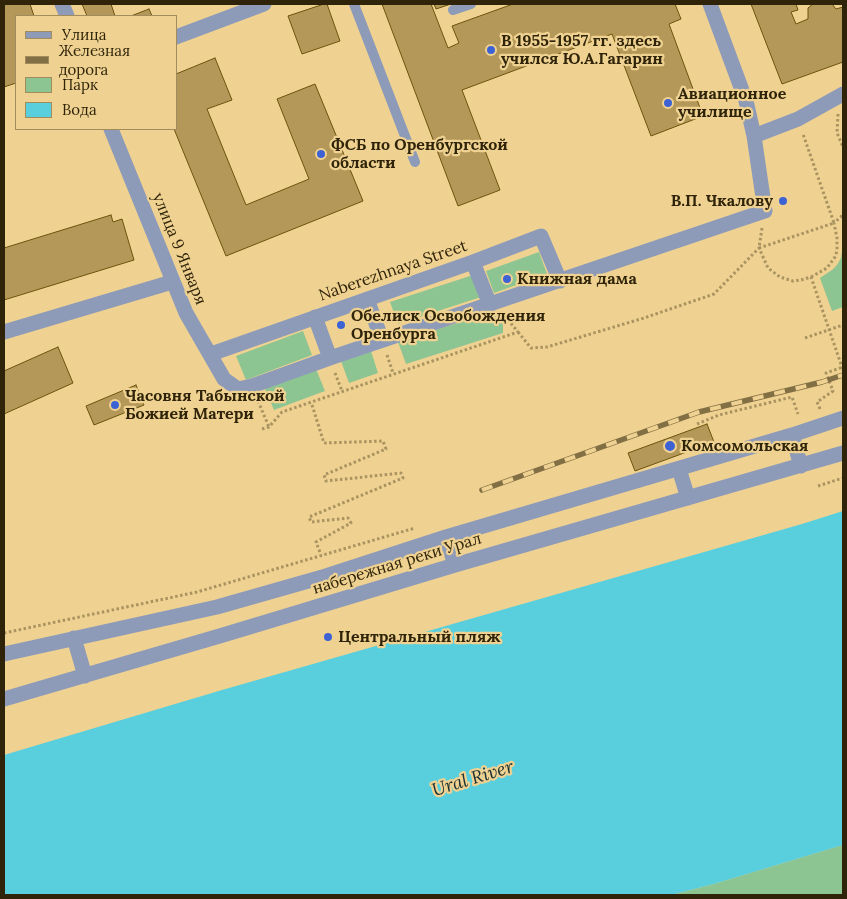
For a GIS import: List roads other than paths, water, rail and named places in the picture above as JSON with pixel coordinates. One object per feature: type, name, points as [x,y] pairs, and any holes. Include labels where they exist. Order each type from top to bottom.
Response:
[{"type":"street","points":[[178,36],[264,4]]},
{"type":"street","points":[[315,317],[330,358],[764,211],[754,136],[746,101],[710,4]]},
{"type":"street","points":[[754,136],[798,119],[843,94]]},
{"type":"street","name":"улица 9 Января","points":[[111,130],[186,313],[224,379],[238,389],[252,386],[330,358]]},
{"type":"street","name":"Naberezhnaya Street","points":[[210,354],[473,262],[541,236],[560,280]]},
{"type":"street","points":[[473,262],[490,305]]},
{"type":"street","points":[[4,332],[172,282]]},
{"type":"street","points":[[367,299],[382,340]]},
{"type":"street","name":"набережная реки Урал","points":[[4,654],[217,607],[326,576],[446,537],[679,469],[843,418]]},
{"type":"street","points":[[792,435],[802,466]]},
{"type":"street","name":"набережная реки Урал","points":[[4,700],[455,565],[843,453]]},
{"type":"street","points":[[679,469],[688,498]]},
{"type":"street","points":[[446,537],[455,565]]},
{"type":"street","points":[[309,580],[318,606]]},
{"type":"street","points":[[74,638],[85,676]]},
{"type":"lane","points":[[354,4],[414,162]]},
{"type":"lane","points":[[453,10],[471,4]]},
{"type":"water","name":"Ural River","points":[[843,511],[843,845],[671,895],[4,895],[4,755],[222,690]]},
{"type":"railway","points":[[482,490],[699,412],[822,382],[843,375]]},
{"type":"place","name":"В 1955-1957 гг. здесь учился Ю.А.Гагарин","points":[[491,50]]},
{"type":"place","name":"Авиационное училище","points":[[668,103]]},
{"type":"place","name":"ФСБ по Оренбургской области","points":[[321,154]]},
{"type":"place","name":"В.П. Чкалову","points":[[783,201]]},
{"type":"place","name":"Книжная дама","points":[[507,279]]},
{"type":"place","name":"Обелиск Освобождения Оренбурга","points":[[341,325]]},
{"type":"place","name":"Часовня Табынской Божией Матери","points":[[115,405]]},
{"type":"place","name":"Комсомольская","points":[[670,446]]},
{"type":"place","name":"Центральный пляж","points":[[328,637]]}]
